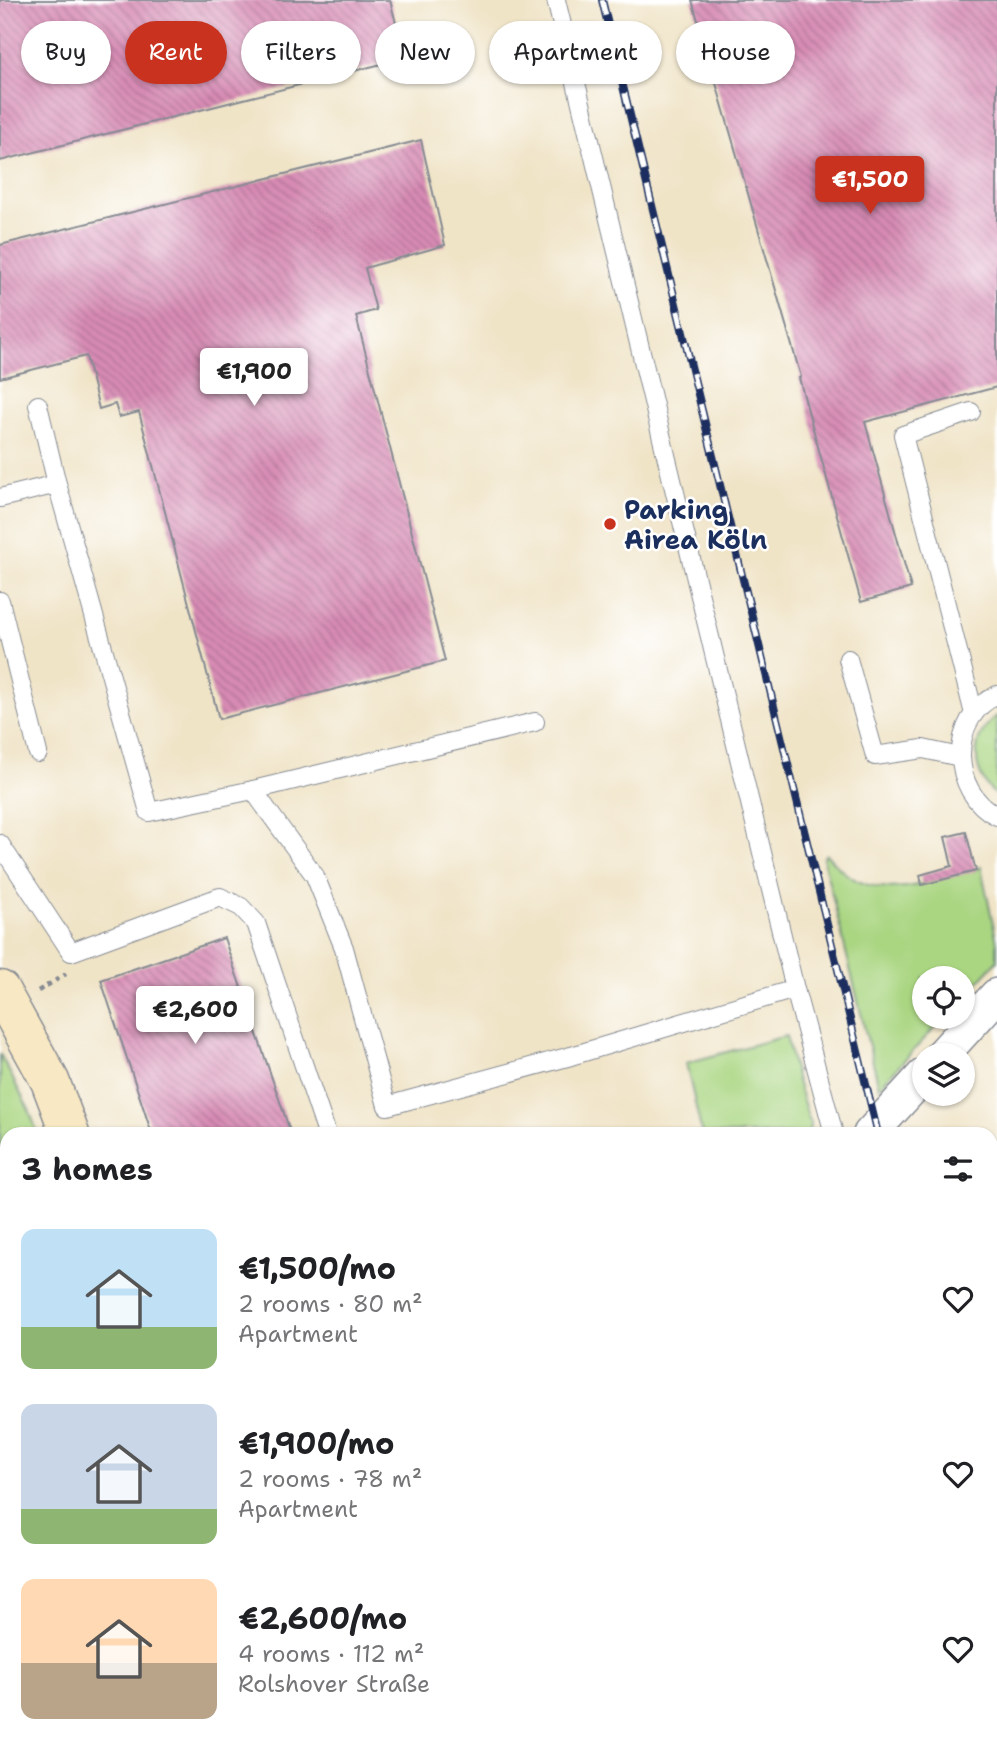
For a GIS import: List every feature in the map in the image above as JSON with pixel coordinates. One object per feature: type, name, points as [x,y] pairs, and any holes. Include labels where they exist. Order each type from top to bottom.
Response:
[{"type":"street","points":[[953,1043],[997,995]]},
{"type":"street","points":[[5,999],[50,1081],[67,1127]]},
{"type":"street","points":[[876,1127],[912,1088]]},
{"type":"lane","points":[[556,0],[795,989],[832,1127]]},
{"type":"lane","points":[[38,405],[57,484],[149,812],[253,790],[535,722]]},
{"type":"lane","points":[[971,412],[903,435],[974,714]]},
{"type":"lane","points":[[0,498],[57,484]]},
{"type":"lane","points":[[0,601],[38,752]]},
{"type":"lane","points":[[848,659],[874,756],[923,749],[960,757]]},
{"type":"lane","points":[[997,695],[990,698],[974,714],[963,734],[960,757],[964,780],[976,800],[997,816]]},
{"type":"lane","points":[[253,790],[315,876],[344,948],[387,1106],[571,1056],[795,989]]},
{"type":"lane","points":[[0,844],[71,952],[220,897],[242,907],[256,923],[325,1127]]},
{"type":"path","points":[[5,999],[67,974],[71,952]]},
{"type":"green space","points":[[997,716],[997,796],[982,777],[977,756],[982,734]]},
{"type":"green space","points":[[826,854],[840,869],[864,884],[897,888],[932,882],[981,867],[997,942],[997,961],[975,985],[975,966],[912,966],[912,1029],[934,1029],[920,1043],[912,1043],[912,1052],[879,1087],[823,858]]},
{"type":"green space","points":[[786,1036],[810,1127],[700,1127],[686,1063]]},
{"type":"green space","points":[[0,1054],[35,1127],[0,1127]]},
{"type":"building","points":[[0,0],[390,0],[395,21],[375,21],[375,66],[361,69],[361,21],[241,21],[241,84],[303,84],[0,161]]},
{"type":"building","points":[[692,0],[997,0],[997,387],[865,422],[911,588],[861,602],[799,378],[801,377],[716,84],[795,84],[795,21],[698,21]]},
{"type":"building","points":[[421,140],[445,245],[365,268],[376,310],[356,316],[445,661],[219,719],[139,412],[119,417],[115,404],[99,409],[86,356],[0,378],[0,245]]},
{"type":"building","points":[[966,832],[976,871],[922,885],[920,875],[952,866],[945,837]]},
{"type":"building","points":[[224,938],[289,1127],[150,1127],[101,980]]},
{"type":"railway","points":[[602,0],[876,1127]]},
{"type":"place","name":"Parking Airea Köln","points":[[610,524]]}]
